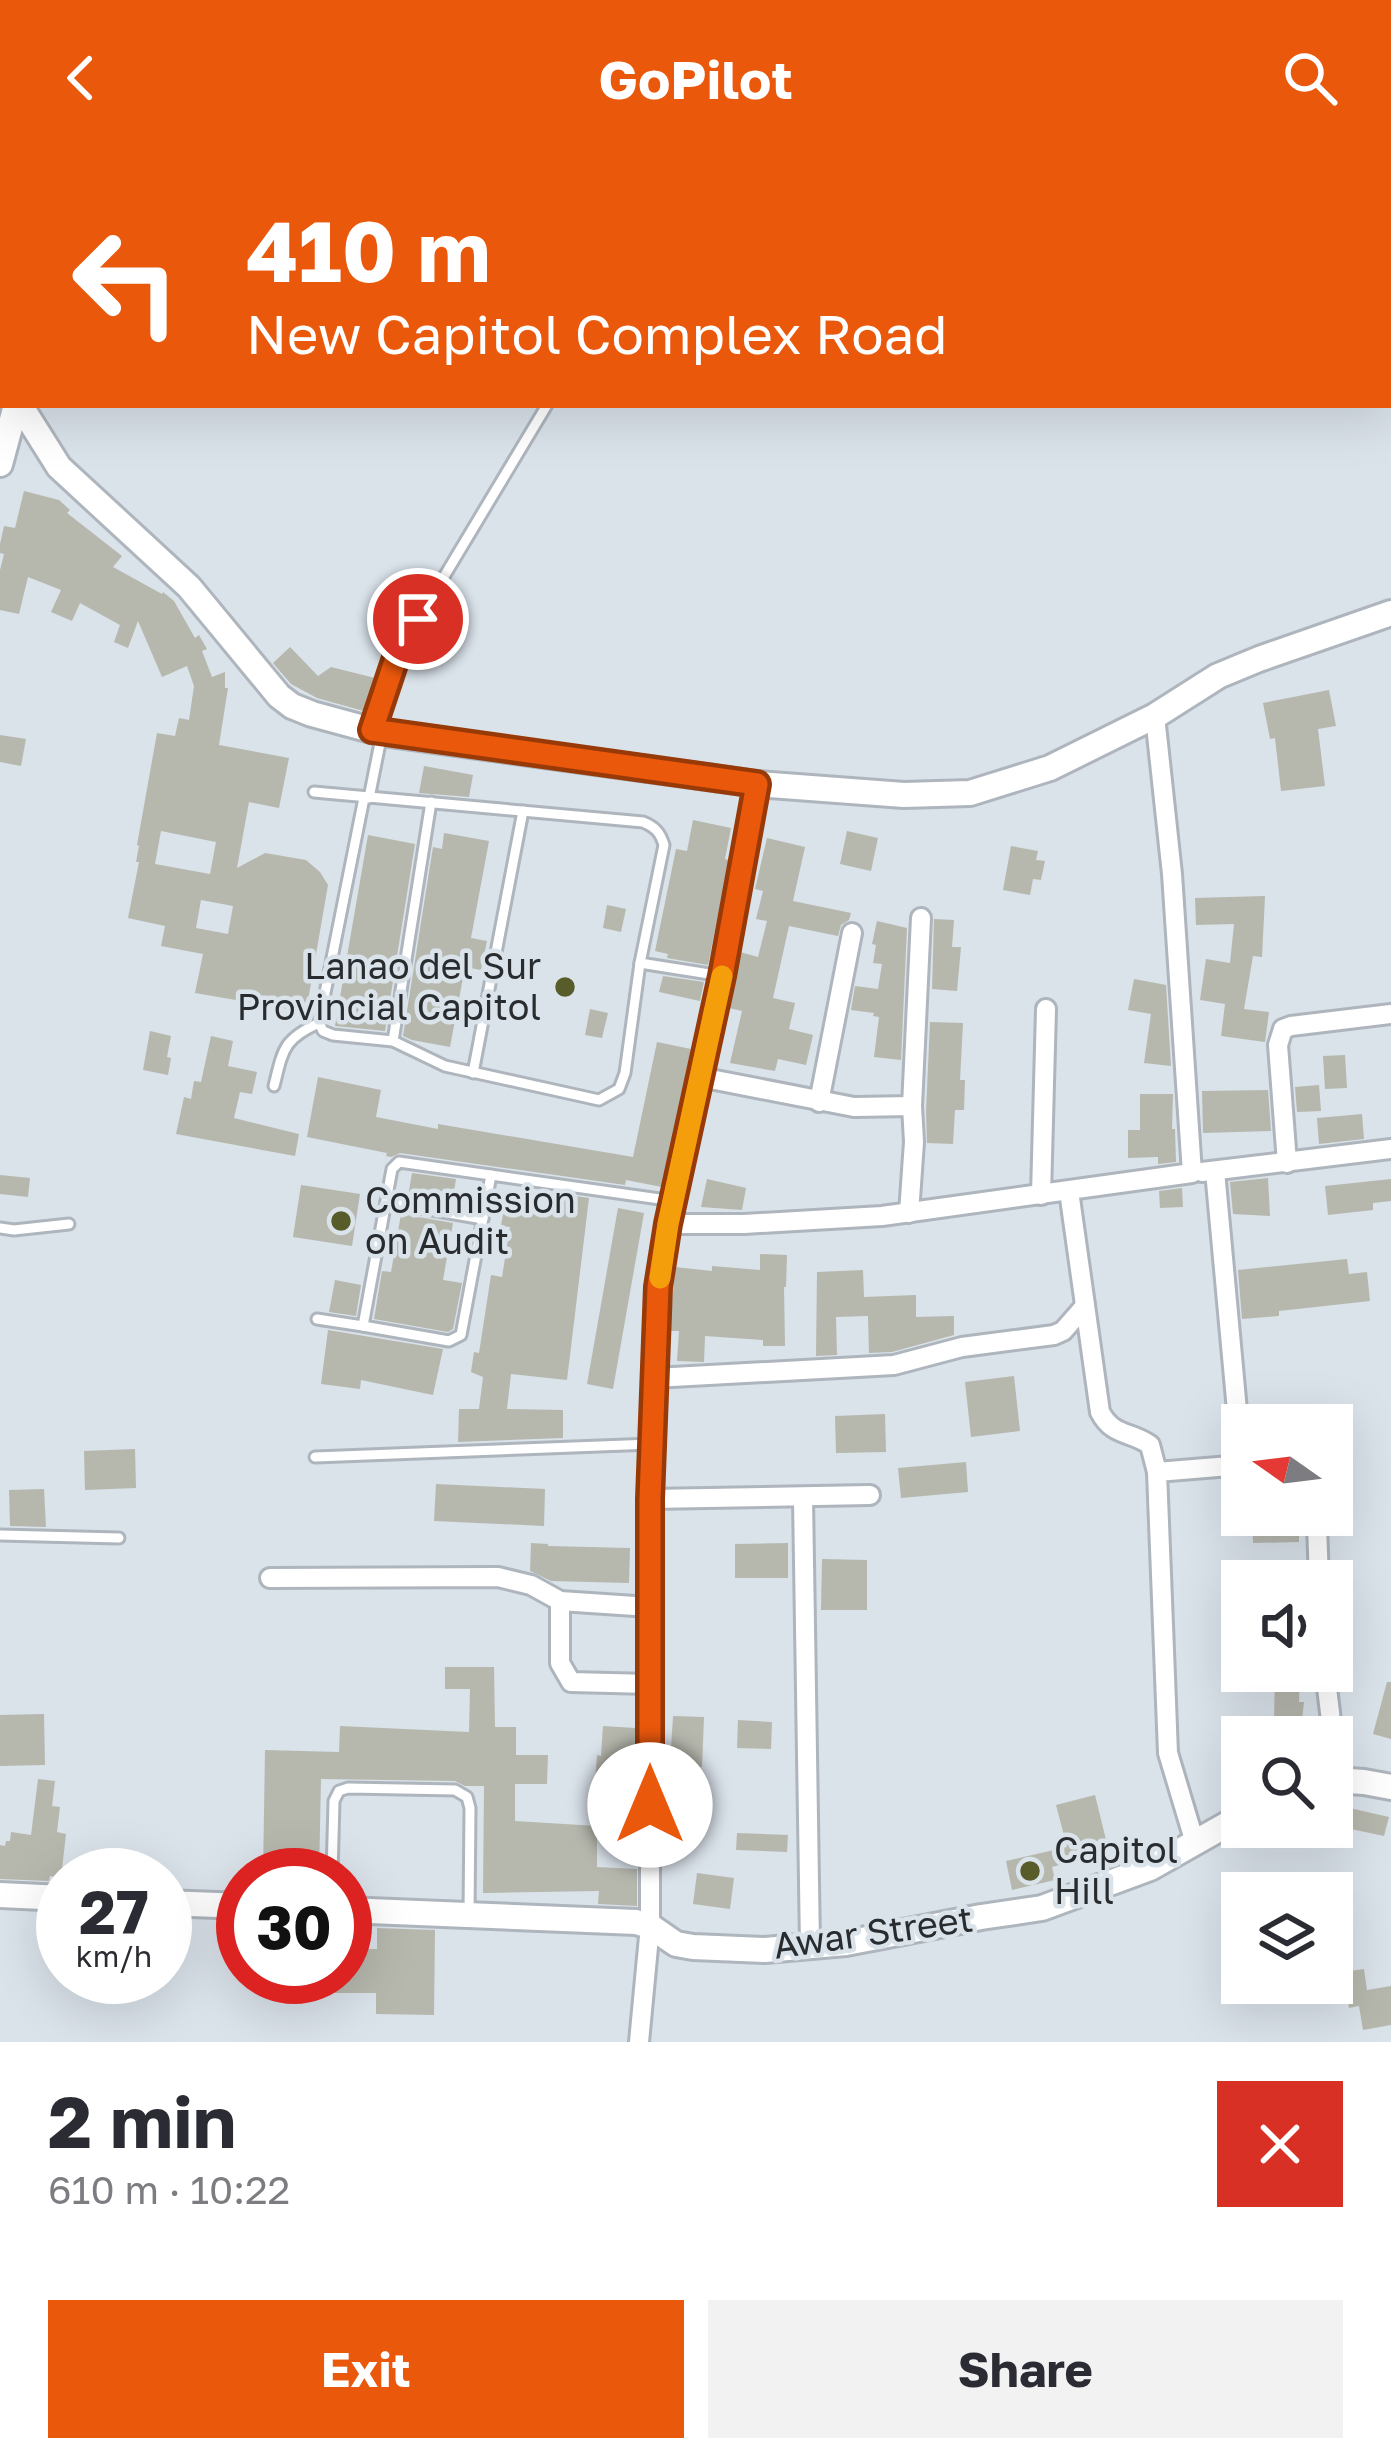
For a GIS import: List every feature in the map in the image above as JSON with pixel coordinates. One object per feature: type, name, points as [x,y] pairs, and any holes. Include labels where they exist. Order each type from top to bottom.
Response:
[{"type":"main road","points":[[0,464],[17,408]]},
{"type":"main road","points":[[20,408],[59,467],[189,586],[279,696],[312,714],[377,731],[757,784],[904,795],[970,793],[1050,768],[1155,716],[1217,676],[1391,613]]},
{"type":"main road","points":[[1353,1782],[1391,1787]]},
{"type":"main road","name":"Awar Street","points":[[372,1911],[636,1922],[676,1944],[693,1947],[765,1950],[846,1943],[1042,1908],[1150,1868],[1221,1828]]},
{"type":"main road","points":[[0,1895],[36,1897]]},
{"type":"street","points":[[1155,716],[1179,967],[1192,1174]]},
{"type":"street","points":[[639,2042],[650,1926],[650,1499],[658,1287],[757,784]]},
{"type":"street","points":[[909,1213],[921,918]]},
{"type":"street","points":[[819,1102],[852,933]]},
{"type":"street","points":[[1041,1196],[1046,1009]]},
{"type":"street","points":[[1287,1163],[1278,1045],[1283,1029],[1391,1015]]},
{"type":"street","points":[[700,1077],[854,1108],[912,1106]]},
{"type":"street","points":[[668,1224],[744,1225],[909,1213],[1391,1149]]},
{"type":"street","points":[[1215,1171],[1236,1404]]},
{"type":"street","points":[[1069,1191],[1100,1412],[1113,1430],[1150,1445],[1157,1472],[1168,1753],[1195,1843]]},
{"type":"street","points":[[654,1378],[894,1365],[962,1348],[1054,1335],[1085,1306]]},
{"type":"street","points":[[1157,1472],[1221,1467]]},
{"type":"street","points":[[650,1499],[870,1496]]},
{"type":"street","points":[[802,1498],[810,1946]]},
{"type":"street","points":[[270,1578],[498,1577],[531,1585],[560,1601],[650,1607]]},
{"type":"street","points":[[560,1601],[560,1663],[571,1682],[650,1684]]},
{"type":"lane","points":[[314,792],[367,798],[643,822],[654,826],[664,845],[619,1089],[599,1100],[473,1073],[393,1042],[333,1035],[319,1023],[367,798],[377,731],[397,655],[545,408]]},
{"type":"lane","points":[[393,1042],[414,939],[430,802]]},
{"type":"lane","points":[[473,1073],[490,951],[523,812]]},
{"type":"lane","points":[[640,963],[722,976]]},
{"type":"lane","points":[[274,1086],[288,1041],[319,1023]]},
{"type":"lane","points":[[363,1326],[392,1169],[400,1162],[674,1201]]},
{"type":"lane","points":[[316,1319],[449,1342],[461,1335],[490,1175]]},
{"type":"lane","points":[[386,1202],[483,1219]]},
{"type":"lane","points":[[0,1228],[69,1224]]},
{"type":"lane","points":[[315,1457],[652,1444]]},
{"type":"lane","points":[[0,1535],[119,1538]]},
{"type":"lane","points":[[333,1848],[334,1801],[339,1791],[455,1790],[466,1797],[470,1808],[469,1913]]},
{"type":"building","points":[[24,491],[59,500],[70,510],[67,513],[122,556],[113,567],[174,601],[195,638],[199,635],[207,649],[202,651],[212,677],[225,672],[228,688],[219,745],[289,758],[279,808],[249,802],[237,868],[265,853],[306,860],[328,885],[306,1012],[195,993],[203,954],[161,946],[165,926],[128,918],[157,733],[175,736],[179,718],[189,720],[194,686],[187,666],[162,677],[138,621],[128,648],[114,642],[120,625],[80,603],[72,621],[51,612],[61,590],[28,577],[19,614],[0,610],[4,554],[0,544],[4,526],[15,528]],"holes":[[[161,831],[216,842],[210,874],[155,864]],[[201,900],[233,906],[228,934],[196,928]]]},
{"type":"building","points":[[290,647],[318,676],[331,667],[375,678],[367,712],[317,698],[291,684],[273,663]]},
{"type":"building","points":[[1329,690],[1336,726],[1318,729],[1325,786],[1281,791],[1275,738],[1270,739],[1263,703]]},
{"type":"building","points":[[0,735],[26,739],[21,766],[0,762]]},
{"type":"building","points":[[424,766],[473,775],[469,797],[419,793]]},
{"type":"building","points":[[693,820],[731,828],[708,965],[667,958],[668,954],[655,951],[676,849],[687,851]]},
{"type":"building","points":[[847,831],[878,838],[871,871],[840,864]]},
{"type":"building","points":[[444,833],[489,841],[471,938],[487,941],[481,970],[465,967],[450,1047],[403,1036],[433,847],[442,849]]},
{"type":"building","points":[[368,835],[415,844],[385,1031],[335,1026]]},
{"type":"building","points":[[767,838],[805,847],[793,901],[851,913],[838,936],[789,926],[773,998],[795,1003],[789,1029],[813,1035],[806,1065],[778,1059],[775,1071],[730,1063],[742,1011],[729,1008],[740,952],[758,957],[767,921],[756,919],[763,891],[755,889]]},
{"type":"building","points":[[1011,846],[1038,851],[1036,860],[1045,861],[1041,880],[1033,879],[1030,895],[1003,890]]},
{"type":"building","points":[[1265,896],[1262,957],[1253,956],[1244,1009],[1269,1012],[1265,1042],[1221,1036],[1225,1004],[1200,1000],[1206,959],[1230,963],[1234,924],[1196,925],[1195,898]]},
{"type":"building","points":[[607,905],[626,909],[621,932],[603,928]]},
{"type":"building","points":[[934,919],[954,920],[952,947],[961,947],[957,991],[932,989]]},
{"type":"building","points":[[877,921],[907,928],[901,1060],[874,1057],[879,1017],[851,1010],[855,986],[878,989],[882,964],[873,963],[876,945],[872,944]]},
{"type":"building","points":[[663,976],[704,982],[700,1001],[659,992]]},
{"type":"building","points":[[1134,979],[1166,985],[1171,1066],[1144,1063],[1151,1014],[1128,1010]]},
{"type":"building","points":[[590,1009],[608,1013],[602,1038],[585,1035]]},
{"type":"building","points":[[930,1022],[963,1023],[960,1080],[965,1080],[964,1110],[955,1110],[953,1144],[927,1143]]},
{"type":"building","points":[[150,1031],[171,1036],[168,1075],[143,1070]]},
{"type":"building","points":[[211,1036],[233,1041],[228,1066],[257,1072],[252,1094],[240,1092],[234,1118],[299,1134],[295,1156],[176,1134],[184,1097],[191,1099],[194,1081],[201,1082]]},
{"type":"building","points":[[657,1042],[691,1049],[662,1187],[400,1153],[391,1157],[307,1137],[318,1077],[381,1090],[376,1117],[633,1157]]},
{"type":"building","points":[[1345,1055],[1347,1088],[1325,1089],[1323,1056]]},
{"type":"building","points":[[1319,1085],[1321,1111],[1297,1112],[1295,1087]]},
{"type":"building","points":[[1268,1090],[1271,1131],[1203,1133],[1202,1091]]},
{"type":"building","points":[[1140,1094],[1173,1094],[1176,1162],[1128,1158],[1128,1130],[1140,1130]]},
{"type":"building","points":[[1362,1114],[1364,1139],[1319,1144],[1317,1118]]},
{"type":"building","points":[[412,1173],[456,1179],[452,1204],[408,1197]]},
{"type":"building","points":[[0,1175],[30,1178],[28,1197],[0,1194]]},
{"type":"building","points":[[1268,1178],[1270,1216],[1233,1214],[1230,1182]]},
{"type":"building","points":[[707,1179],[746,1188],[742,1210],[701,1207]]},
{"type":"building","points":[[1391,1179],[1391,1201],[1373,1203],[1373,1210],[1328,1215],[1325,1186]]},
{"type":"building","points":[[301,1185],[360,1194],[352,1246],[293,1237]]},
{"type":"building","points":[[1182,1188],[1183,1207],[1160,1208],[1159,1191]]},
{"type":"building","points":[[548,1192],[589,1198],[567,1380],[511,1374],[507,1409],[563,1410],[563,1438],[458,1442],[459,1409],[479,1409],[483,1377],[471,1372],[474,1352],[479,1353],[491,1275],[502,1277],[510,1227],[501,1226],[504,1208],[545,1215]]},
{"type":"building","points":[[618,1208],[644,1213],[613,1389],[587,1384]]},
{"type":"building","points":[[401,1214],[453,1223],[443,1280],[462,1283],[453,1329],[448,1332],[374,1319],[382,1271],[391,1272]]},
{"type":"building","points":[[760,1254],[787,1255],[785,1346],[705,1336],[704,1362],[677,1361],[679,1331],[670,1331],[675,1267],[760,1270]]},
{"type":"building","points":[[1347,1259],[1349,1274],[1367,1272],[1370,1301],[1242,1319],[1238,1270]]},
{"type":"building","points":[[863,1270],[864,1297],[916,1295],[916,1317],[954,1316],[954,1335],[892,1352],[869,1353],[868,1316],[836,1317],[837,1355],[816,1356],[817,1272]]},
{"type":"building","points":[[335,1280],[361,1285],[356,1316],[329,1312]]},
{"type":"building","points":[[328,1330],[443,1349],[433,1395],[361,1380],[360,1389],[321,1384]]},
{"type":"building","points":[[1014,1376],[1020,1431],[971,1437],[965,1382]]},
{"type":"building","points":[[885,1414],[886,1452],[836,1453],[835,1416]]},
{"type":"building","points":[[135,1449],[136,1488],[85,1490],[84,1451]]},
{"type":"building","points":[[966,1462],[968,1492],[901,1498],[898,1468]]},
{"type":"building","points":[[436,1484],[545,1489],[544,1526],[434,1521]]},
{"type":"building","points":[[44,1489],[46,1527],[10,1526],[9,1490]]},
{"type":"building","points":[[1253,1536],[1299,1536],[1299,1542],[1253,1543]]},
{"type":"building","points":[[531,1543],[630,1548],[629,1583],[551,1581],[530,1571]]},
{"type":"building","points":[[788,1543],[788,1578],[735,1578],[735,1544]]},
{"type":"building","points":[[822,1559],[867,1560],[867,1610],[821,1610]]},
{"type":"building","points":[[445,1667],[494,1667],[495,1727],[516,1727],[516,1755],[548,1755],[547,1784],[515,1784],[515,1821],[597,1826],[597,1867],[637,1869],[637,1906],[598,1904],[599,1891],[483,1893],[484,1786],[455,1781],[321,1779],[320,1848],[263,1848],[265,1750],[339,1752],[340,1726],[469,1732],[470,1689],[445,1689]]},
{"type":"building","points":[[1387,1682],[1391,1682],[1391,1739],[1373,1734]]},
{"type":"building","points":[[1275,1692],[1299,1692],[1303,1716],[1274,1716]]},
{"type":"building","points":[[44,1714],[45,1765],[0,1766],[0,1715]]},
{"type":"building","points":[[673,1716],[704,1717],[702,1767],[670,1765]]},
{"type":"building","points":[[738,1720],[772,1722],[771,1749],[737,1748]]},
{"type":"building","points":[[603,1726],[635,1728],[634,1813],[593,1811]]},
{"type":"building","points":[[38,1779],[55,1781],[52,1806],[60,1807],[57,1832],[66,1834],[64,1848],[36,1848],[36,1880],[0,1879],[0,1845],[10,1841],[11,1832],[31,1835]]},
{"type":"building","points":[[1095,1795],[1109,1852],[1052,1867],[1055,1880],[1012,1890],[1006,1861],[1067,1847],[1056,1805]]},
{"type":"building","points":[[1353,1809],[1389,1817],[1384,1836],[1353,1829]]},
{"type":"building","points":[[737,1833],[788,1835],[787,1852],[736,1850]]},
{"type":"building","points":[[697,1873],[734,1878],[730,1909],[693,1904]]},
{"type":"building","points":[[377,1928],[435,1930],[434,2015],[376,2014],[372,1949],[377,1949]]},
{"type":"building","points":[[1364,1969],[1367,1990],[1391,1986],[1391,2025],[1363,2030],[1359,2006],[1349,2008],[1353,1971]]},
{"type":"slow traffic","points":[[660,1278],[722,976]]},
{"type":"place","name":"Lanao del Sur Provincial Capitol","points":[[565,987]]},
{"type":"place","name":"Commission on Audit","points":[[341,1221]]},
{"type":"place","name":"Capitol Hill","points":[[1030,1871]]},
{"type":"route","points":[[418,619],[397,655],[372,730],[757,784],[658,1287],[650,1499],[650,1805]]}]
